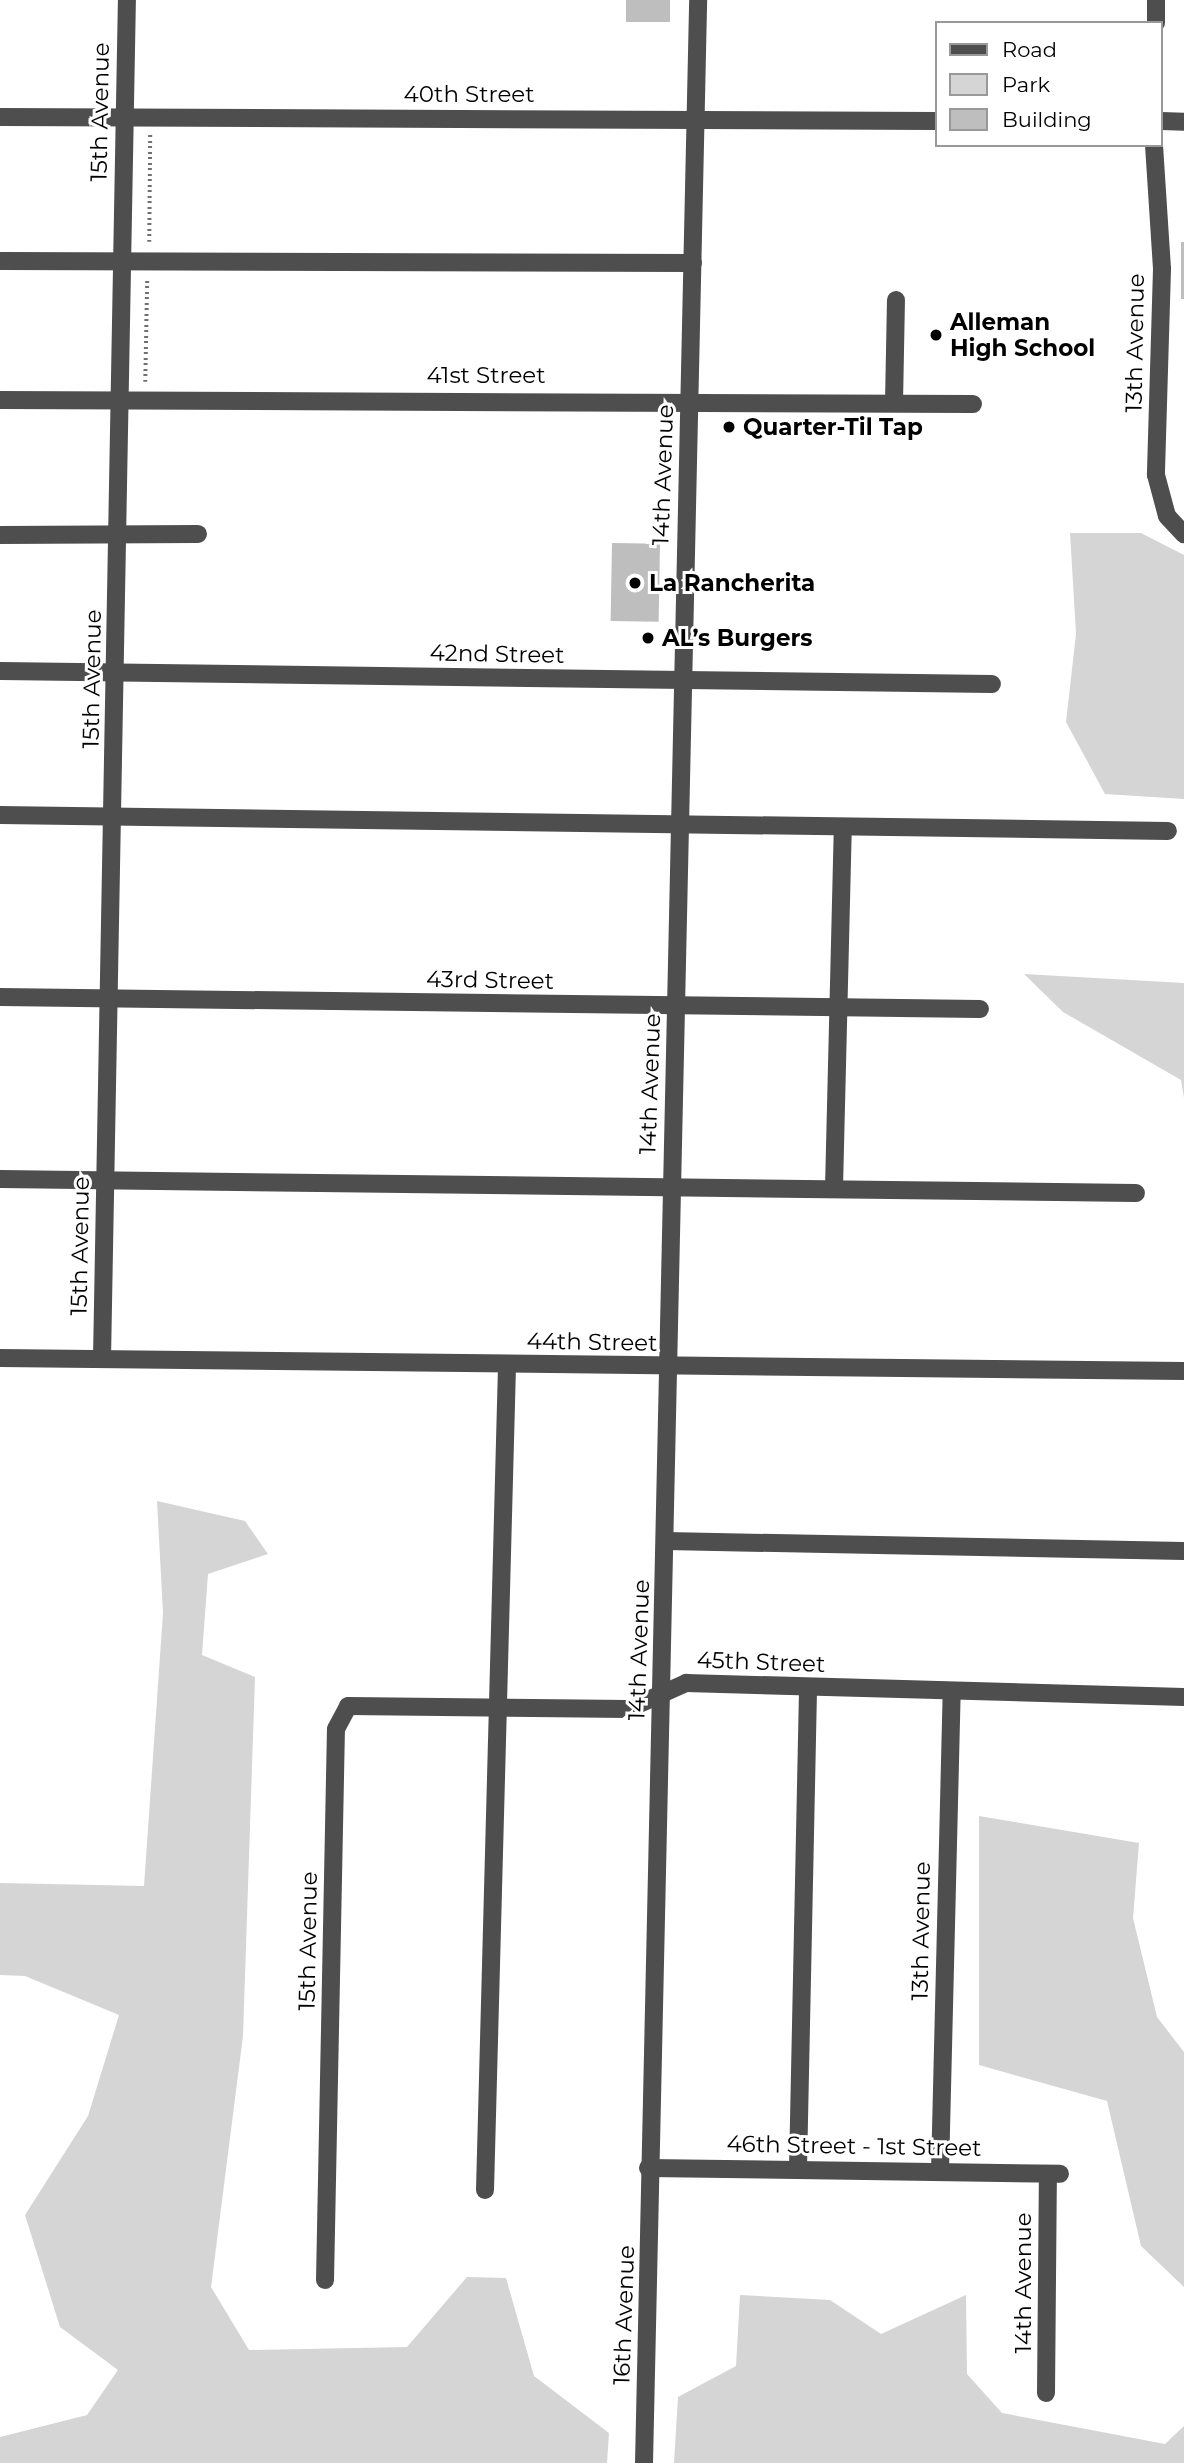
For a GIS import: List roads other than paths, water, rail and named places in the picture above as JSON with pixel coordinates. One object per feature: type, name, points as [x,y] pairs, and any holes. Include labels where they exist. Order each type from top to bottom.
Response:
[{"type":"street","name":"15th Avenue","points":[[102,1359],[118,673],[119,400],[127,0]]},
{"type":"street","name":"14th Avenue","points":[[648,2168],[653,2151],[670,1368],[671,1186],[677,1008],[678,826],[698,0]]},
{"type":"street","points":[[1156,0],[1156,21]]},
{"type":"street","name":"40th Street","points":[[0,117],[936,121]]},
{"type":"street","points":[[1163,121],[1184,121]]},
{"type":"street","name":"13th Avenue","points":[[1154,147],[1162,269],[1156,475],[1167,516],[1184,534]]},
{"type":"street","points":[[0,261],[693,264]]},
{"type":"street","points":[[894,403],[896,300]]},
{"type":"street","name":"41st Street","points":[[0,400],[690,400],[973,404]]},
{"type":"street","points":[[0,535],[198,534]]},
{"type":"street","name":"42nd Street","points":[[0,671],[992,684]]},
{"type":"street","points":[[0,815],[843,829],[1168,831]]},
{"type":"street","points":[[834,1188],[843,829]]},
{"type":"street","name":"43rd Street","points":[[0,997],[677,1008],[980,1009]]},
{"type":"street","points":[[0,1180],[1136,1193]]},
{"type":"street","name":"44th Street","points":[[0,1358],[670,1368],[1184,1371]]},
{"type":"street","points":[[485,2190],[507,1366]]},
{"type":"street","points":[[666,1541],[1184,1551]]},
{"type":"street","name":"45th Street","points":[[343,1710],[356,1704],[628,1709],[686,1683],[1184,1697]]},
{"type":"street","points":[[798,2168],[808,1688]]},
{"type":"street","name":"13th Avenue","points":[[940,2171],[952,1692]]},
{"type":"street","name":"15th Avenue","points":[[325,2280],[330,2173],[336,1729],[343,1710]]},
{"type":"street","name":"46th Street - 1st Street","points":[[648,2168],[798,2168],[1054,2174]]},
{"type":"street","name":"16th Avenue","points":[[644,2463],[652,2189],[648,2168]]},
{"type":"street","name":"14th Avenue","points":[[1046,2393],[1054,2174]]},
{"type":"place","name":"Alleman High School","points":[[936,335]]},
{"type":"place","name":"Quarter-Til Tap","points":[[729,427]]},
{"type":"place","name":"La Rancherita","points":[[635,583]]},
{"type":"place","name":"AL’s Burgers","points":[[648,638]]}]
